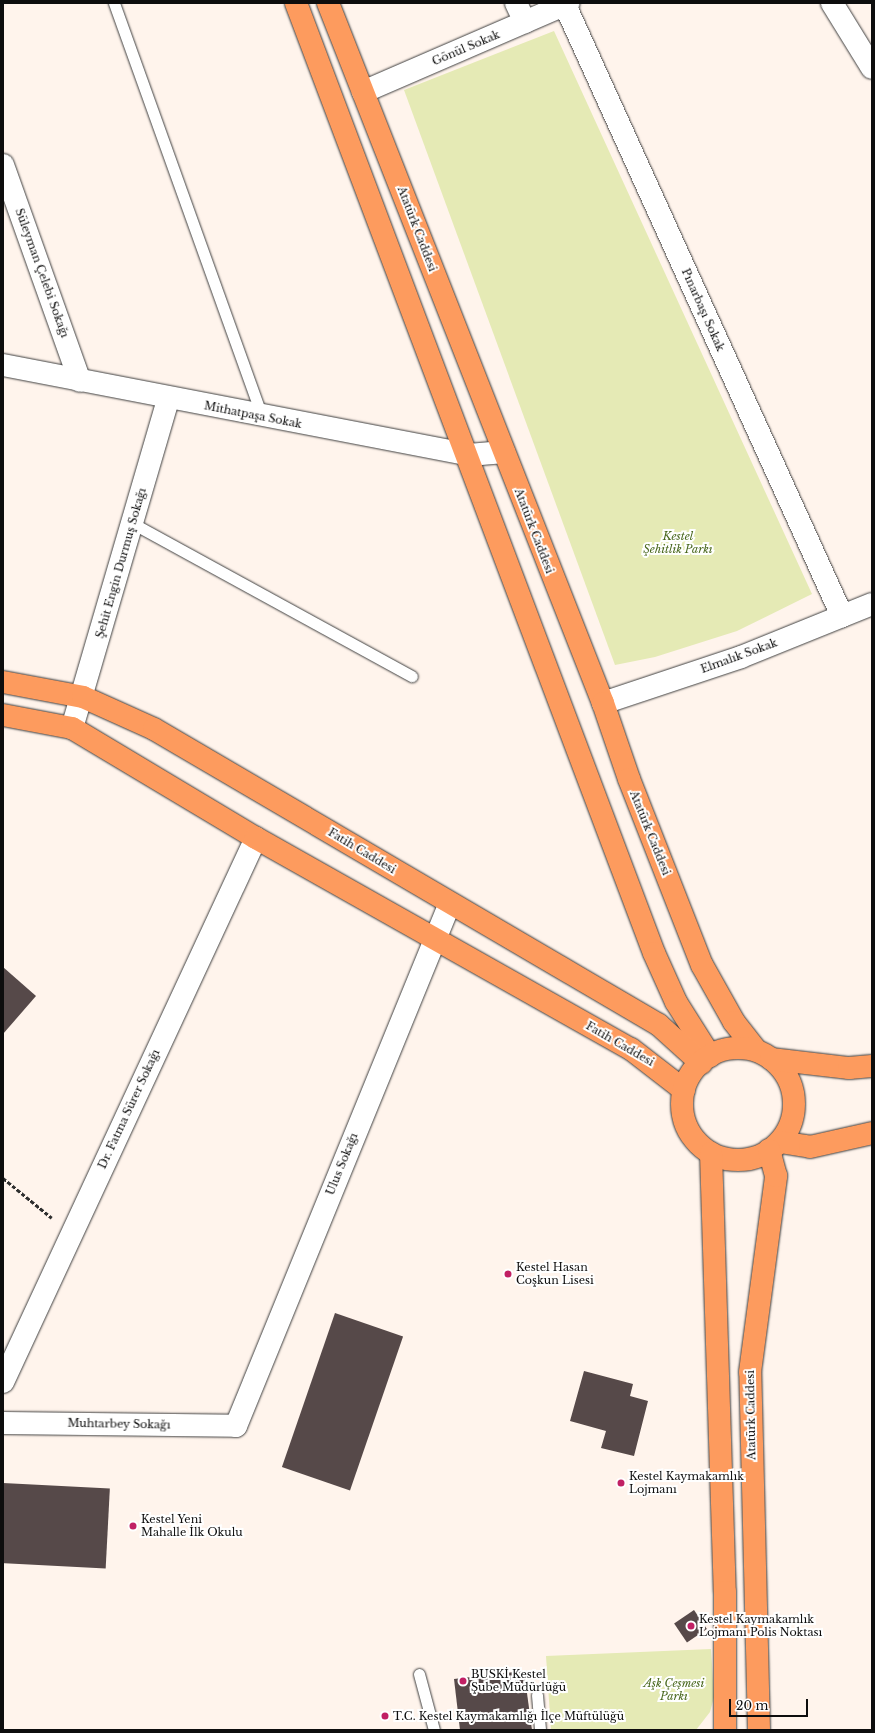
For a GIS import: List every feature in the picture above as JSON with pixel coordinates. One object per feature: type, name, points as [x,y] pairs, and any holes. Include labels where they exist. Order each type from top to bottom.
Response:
[{"type":"main road","points":[[296,3],[469,455],[654,954],[676,1002],[706,1060]]},
{"type":"main road","name":"Atatürk Caddesi","points":[[328,3],[603,703],[629,780],[702,965],[734,1022],[764,1054]]},
{"type":"main road","name":"Fatih Caddesi","points":[[3,682],[83,697],[154,729],[658,1025],[706,1060]]},
{"type":"main road","name":"Fatih Caddesi","points":[[3,715],[72,728],[256,838],[433,939],[631,1049],[684,1090]]},
{"type":"main road","points":[[872,1066],[849,1068],[737,1048],[706,1060],[691,1073],[684,1090],[682,1108],[687,1126],[696,1141],[711,1153],[729,1159],[747,1159],[775,1146],[810,1147],[872,1133]]},
{"type":"main road","points":[[764,1054],[785,1072],[794,1102],[790,1126],[775,1146]]},
{"type":"main road","name":"Atatürk Caddesi","points":[[758,1730],[750,1372],[776,1176],[775,1146]]},
{"type":"main road","points":[[711,1153],[725,1592],[725,1730]]},
{"type":"main road","points":[[725,1592],[755,1591]]},
{"type":"street","points":[[832,3],[872,68]]},
{"type":"street","name":"Gönül Sokak","points":[[363,92],[520,13],[567,4]]},
{"type":"street","name":"Pınarbaşı Sokak","points":[[567,4],[842,616]]},
{"type":"street","name":"Süleyman Çelebi Sokağı","points":[[3,165],[80,381]]},
{"type":"street","name":"Mithatpaşa Sokak","points":[[3,365],[168,399],[469,455],[504,452]]},
{"type":"street","name":"Şehit Engin Durmuş Sokağı","points":[[72,728],[83,697],[168,399]]},
{"type":"street","name":"Elmalık Sokak","points":[[603,703],[741,657],[872,604]]},
{"type":"street","name":"Dr. Fatma Sürer Sokağı","points":[[3,1382],[256,838]]},
{"type":"street","name":"Ulus Sokağı","points":[[236,1426],[433,939],[450,903]]},
{"type":"street","name":"Muhtarbey Sokağı","points":[[3,1423],[236,1426]]},
{"type":"lane","points":[[114,3],[263,417]]},
{"type":"lane","points":[[132,523],[412,676]]},
{"type":"lane","points":[[419,1674],[434,1730]]},
{"type":"lane","points":[[537,1695],[540,1730]]},
{"type":"path","points":[[3,1178],[71,1234]]},
{"type":"green space","name":"Kestel Şehitlik Parkı","points":[[554,31],[812,594],[737,631],[655,657],[615,665],[404,90]]},
{"type":"green space","name":"Aşk Çeşmesi Parkı","points":[[711,1649],[714,1697],[710,1712],[696,1730],[551,1730],[546,1656]]},
{"type":"building","points":[[3,967],[36,996],[3,1034]]},
{"type":"building","points":[[335,1313],[403,1336],[350,1491],[282,1467]]},
{"type":"building","name":"Kestel Kaymakamlık Lojmanı","points":[[584,1371],[633,1384],[630,1396],[648,1401],[634,1456],[601,1448],[606,1431],[570,1421]]},
{"type":"building","points":[[3,1483],[110,1489],[106,1568],[3,1563]]},
{"type":"building","name":"Kestel Kaymakamlık Lojmanı Polis Noktası","points":[[694,1610],[707,1629],[687,1642],[674,1623]]},
{"type":"building","name":"BUSKİ Kestel Şube Müdürlüğü","points":[[524,1671],[532,1730],[460,1730],[454,1679]]},
{"type":"place","name":"Kestel Hasan Coşkun Lisesi","points":[[508,1274]]},
{"type":"place","name":"Kestel Kaymakamlık Lojmanı","points":[[621,1483]]},
{"type":"place","name":"Kestel Yeni Mahalle İlk Okulu","points":[[133,1526]]},
{"type":"place","name":"Kestel Kaymakamlık Lojmanı Polis Noktası","points":[[691,1626]]},
{"type":"place","name":"BUSKİ Kestel Şube Müdürlüğü","points":[[463,1681]]},
{"type":"place","name":"T.C. Kestel Kaymakamlığı İlçe Müftülüğü","points":[[385,1716]]}]
